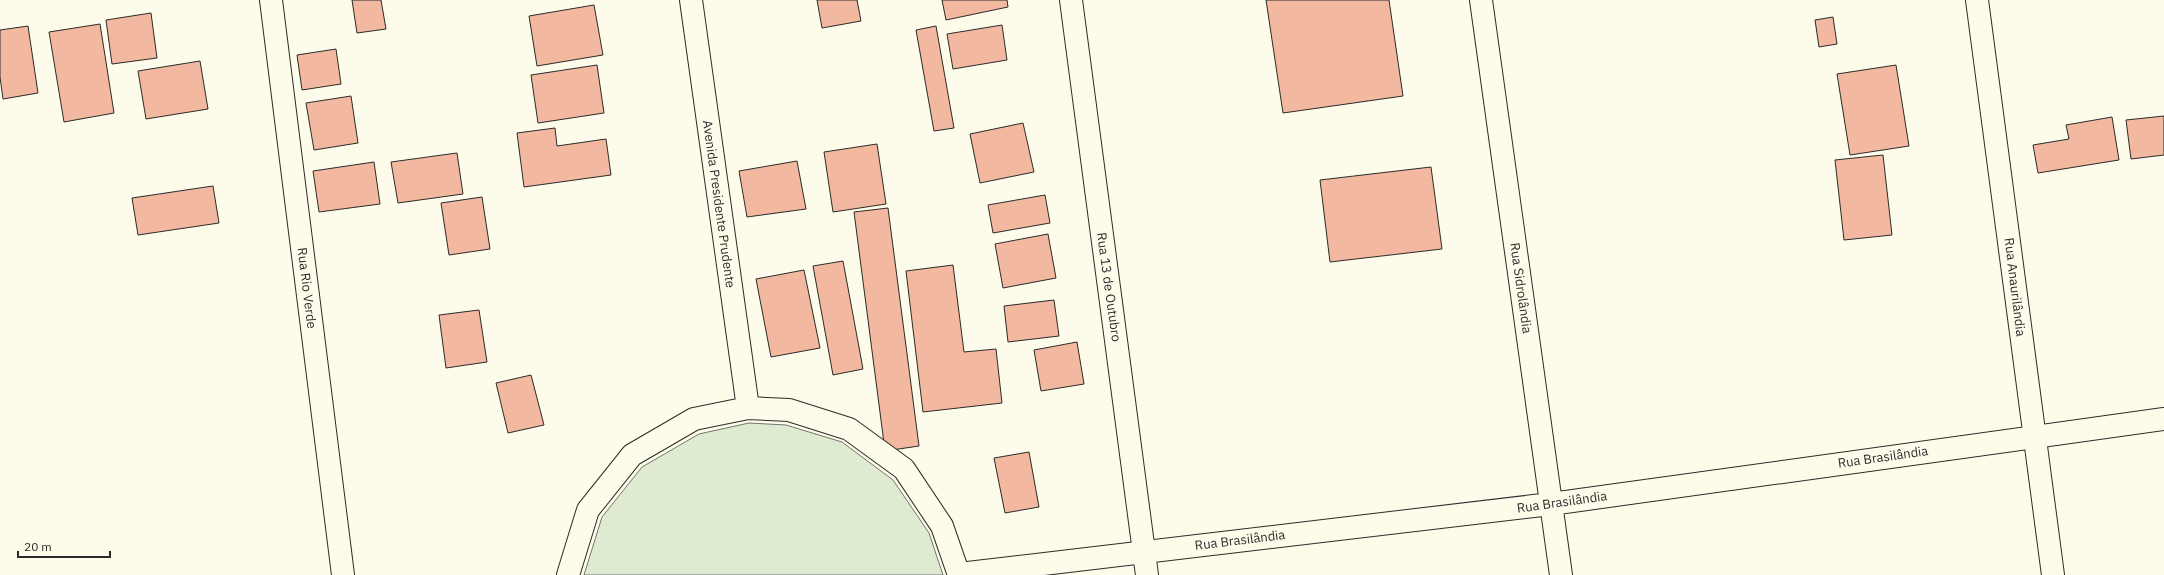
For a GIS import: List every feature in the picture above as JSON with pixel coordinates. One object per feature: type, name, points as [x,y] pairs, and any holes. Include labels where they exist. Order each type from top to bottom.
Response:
[{"type":"street","name":"Rua Rio Verde","points":[[271,0],[343,575]]},
{"type":"street","name":"Avenida Presidente Prudente","points":[[690,0],[748,408]]},
{"type":"street","name":"Rua 13 de Outubro","points":[[1071,0],[1147,575]]},
{"type":"street","name":"Rua Sidrolândia","points":[[1481,0],[1561,575]]},
{"type":"street","name":"Rua Anaurilândia","points":[[1977,0],[2053,575]]},
{"type":"street","points":[[568,575],[588,510],[632,455],[694,419],[748,408],[789,410],[849,429],[904,469],[942,526],[959,575]]},
{"type":"street","name":"Rua Brasilândia","points":[[959,575],[1145,551],[1551,504],[2164,419]]},
{"type":"green space","points":[[749,423],[786,425],[842,442],[893,480],[929,533],[943,575],[584,575],[602,517],[642,467],[699,434]]},
{"type":"building","points":[[352,0],[381,0],[386,29],[357,33]]},
{"type":"building","points":[[817,0],[857,0],[861,21],[822,28]]},
{"type":"building","points":[[942,0],[1007,0],[1008,7],[946,20]]},
{"type":"building","points":[[1266,0],[1389,0],[1403,96],[1283,113]]},
{"type":"building","points":[[594,5],[603,55],[537,66],[529,16]]},
{"type":"building","points":[[151,13],[157,58],[112,64],[106,20]]},
{"type":"building","points":[[1833,17],[1837,44],[1819,47],[1815,20]]},
{"type":"building","points":[[100,24],[114,113],[64,122],[49,32]]},
{"type":"building","points":[[1002,25],[1007,60],[953,69],[947,34]]},
{"type":"building","points":[[28,26],[38,93],[3,99],[0,77],[0,30]]},
{"type":"building","points":[[936,26],[954,128],[934,131],[916,30]]},
{"type":"building","points":[[336,49],[341,84],[302,90],[297,55]]},
{"type":"building","points":[[200,61],[208,109],[146,119],[138,71]]},
{"type":"building","points":[[597,65],[604,113],[538,123],[531,75]]},
{"type":"building","points":[[1896,65],[1909,146],[1850,155],[1837,74]]},
{"type":"building","points":[[351,96],[358,143],[314,150],[306,103]]},
{"type":"building","points":[[2164,116],[2164,155],[2131,159],[2126,120]]},
{"type":"building","points":[[2112,117],[2119,160],[2038,173],[2033,145],[2069,139],[2066,125]]},
{"type":"building","points":[[1023,123],[1034,172],[980,183],[970,134]]},
{"type":"building","points":[[555,128],[557,146],[606,139],[611,175],[524,187],[517,133]]},
{"type":"building","points":[[877,144],[886,204],[833,212],[824,152]]},
{"type":"building","points":[[457,153],[463,194],[398,203],[391,162]]},
{"type":"building","points":[[1883,155],[1892,235],[1844,240],[1835,160]]},
{"type":"building","points":[[797,161],[806,209],[747,217],[739,171]]},
{"type":"building","points":[[374,162],[380,204],[319,212],[313,171]]},
{"type":"building","points":[[1431,167],[1442,249],[1330,262],[1320,180]]},
{"type":"building","points":[[213,186],[219,223],[138,235],[132,198]]},
{"type":"building","points":[[1045,195],[1050,223],[993,233],[988,205]]},
{"type":"building","points":[[482,197],[490,249],[449,255],[441,203]]},
{"type":"building","points":[[888,208],[919,446],[885,451],[854,212]]},
{"type":"building","points":[[1048,234],[1056,278],[1003,288],[995,244]]},
{"type":"building","points":[[843,261],[863,369],[833,375],[813,266]]},
{"type":"building","points":[[953,265],[964,352],[996,349],[1002,403],[923,412],[906,271]]},
{"type":"building","points":[[804,270],[820,348],[771,357],[756,279]]},
{"type":"building","points":[[1054,300],[1059,336],[1008,342],[1004,306]]},
{"type":"building","points":[[479,310],[487,362],[446,368],[439,315]]},
{"type":"building","points":[[1077,342],[1084,384],[1041,391],[1034,350]]},
{"type":"building","points":[[531,375],[544,425],[508,433],[496,383]]},
{"type":"building","points":[[1029,452],[1039,507],[1005,513],[994,458]]}]
